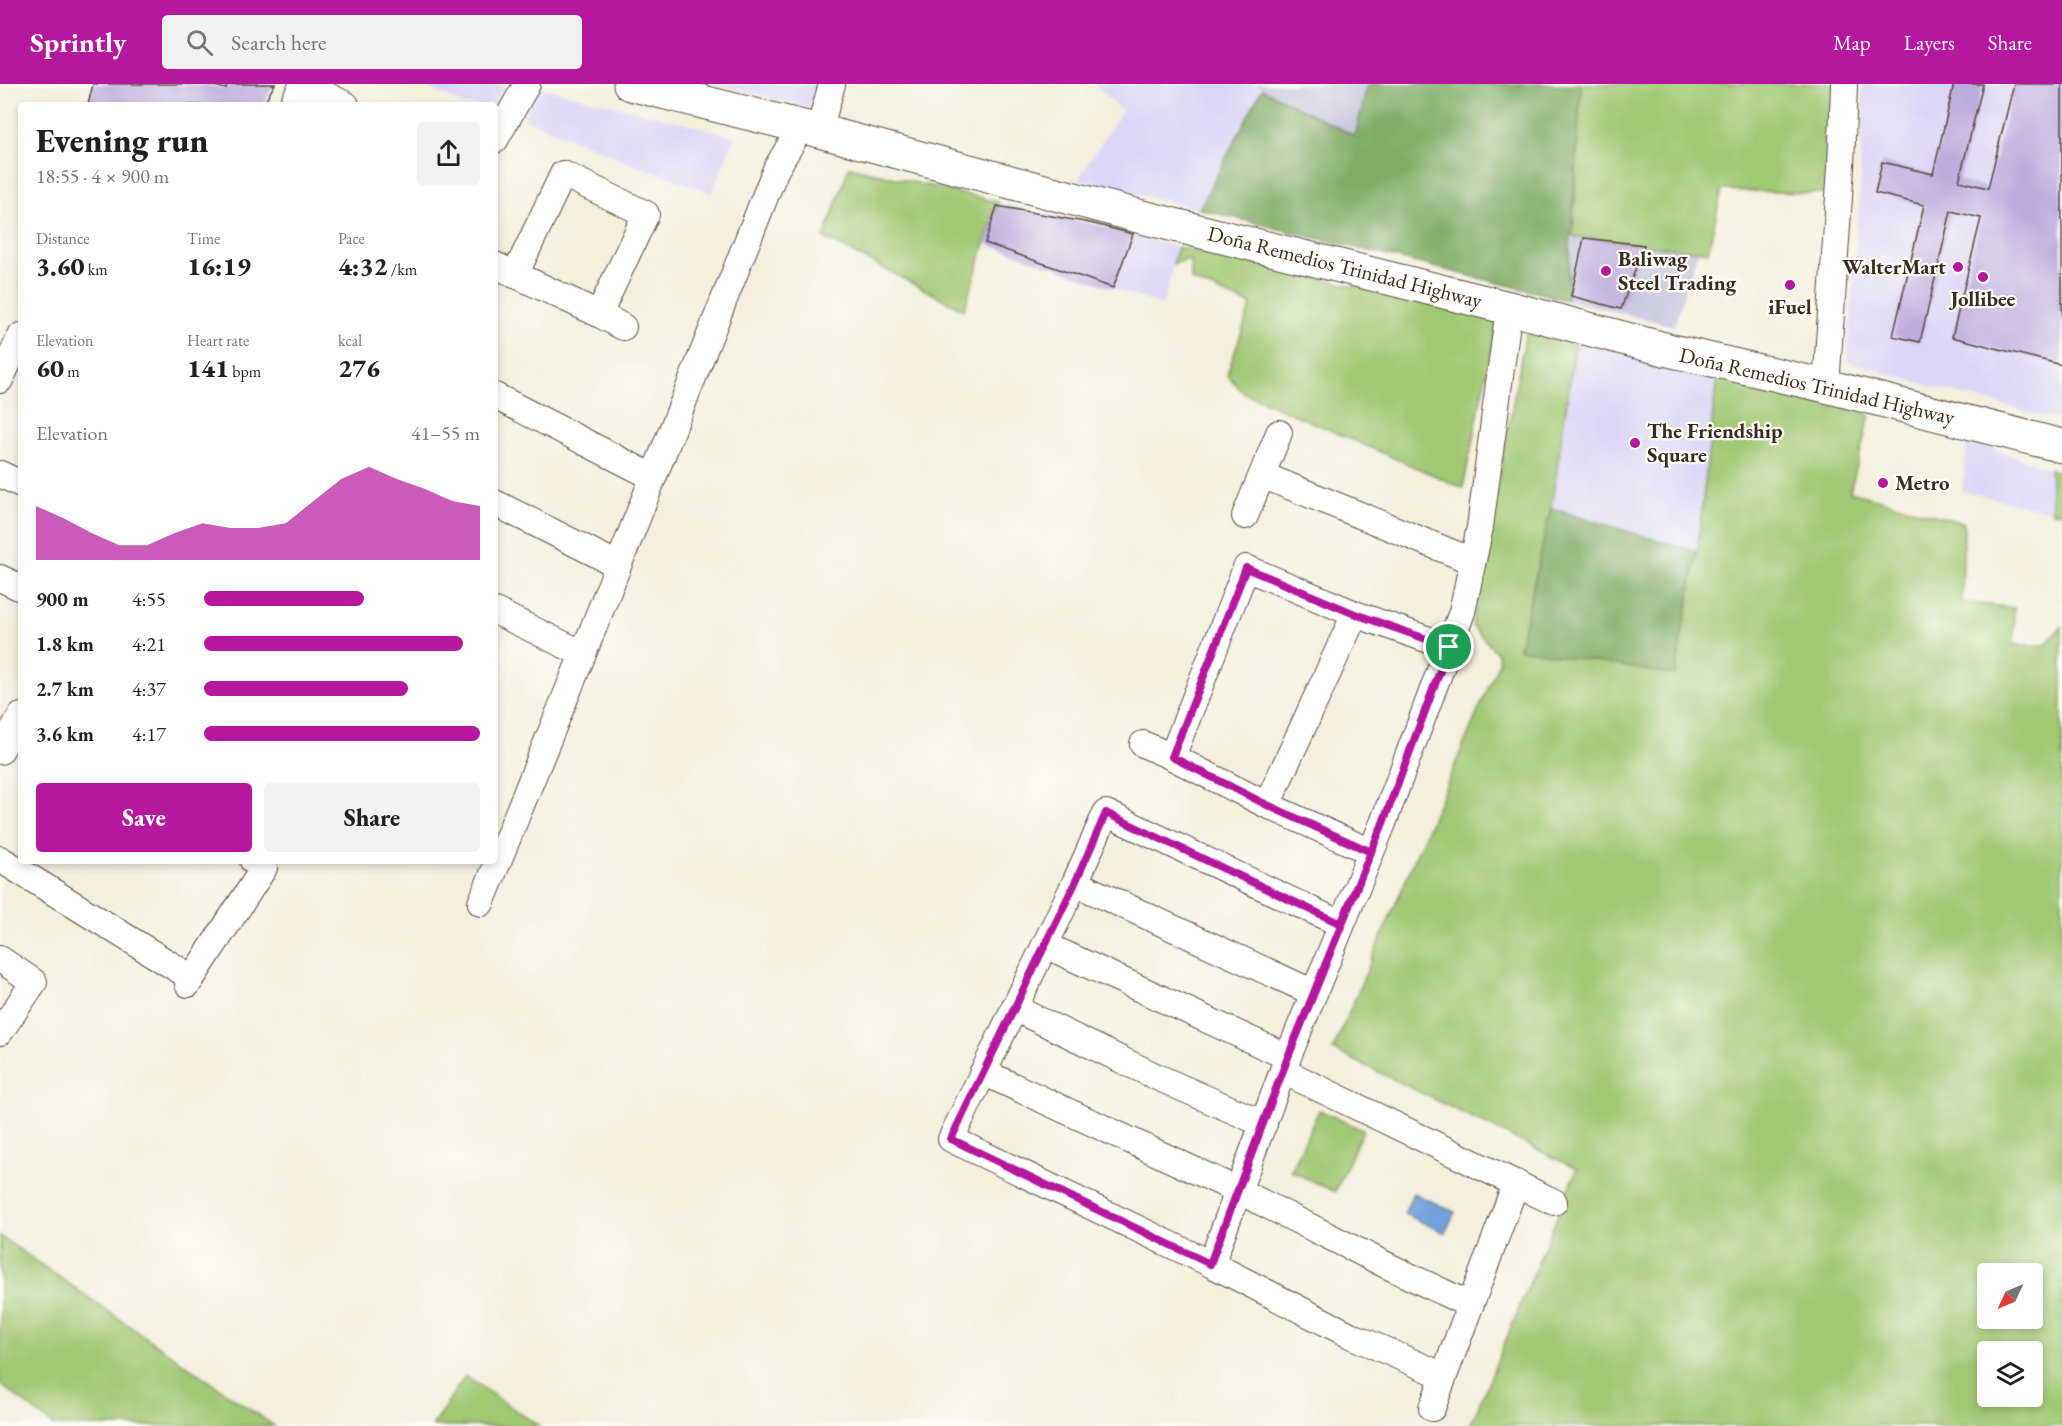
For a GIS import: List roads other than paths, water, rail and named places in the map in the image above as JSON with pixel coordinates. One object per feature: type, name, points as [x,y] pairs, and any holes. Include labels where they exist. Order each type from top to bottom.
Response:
[{"type":"highway","name":"Doña Remedios Trinidad Highway","points":[[630,84],[1668,350],[1826,386],[2062,446]]},
{"type":"street","points":[[294,102],[304,84],[340,102]]},
{"type":"street","points":[[498,135],[527,84]]},
{"type":"street","points":[[502,831],[583,654],[776,169],[810,129],[832,84]]},
{"type":"street","points":[[1826,386],[1841,167],[1844,84]]},
{"type":"street","points":[[599,314],[646,214],[563,174],[505,270],[623,327]]},
{"type":"street","points":[[1210,1264],[1462,612],[1480,527],[1509,308]]},
{"type":"street","points":[[7,370],[18,343]]},
{"type":"street","points":[[498,398],[653,477]]},
{"type":"street","points":[[1245,516],[1279,433]]},
{"type":"street","points":[[0,474],[18,483]]},
{"type":"street","points":[[1262,475],[1472,561]]},
{"type":"street","points":[[498,504],[618,565]]},
{"type":"street","points":[[1172,757],[1246,568],[1355,614],[1449,647]]},
{"type":"street","points":[[0,578],[18,587]]},
{"type":"street","points":[[498,612],[583,654]]},
{"type":"street","points":[[1267,805],[1355,614]]},
{"type":"street","points":[[0,751],[18,721]]},
{"type":"street","points":[[1143,744],[1267,805],[1371,852]]},
{"type":"street","points":[[1341,924],[1106,813],[1075,883],[951,1139],[1210,1264],[1350,1335],[1444,1376]]},
{"type":"street","points":[[0,859],[190,981],[264,868],[258,864]]},
{"type":"street","points":[[481,903],[492,864]]},
{"type":"street","points":[[1075,883],[1314,993]]},
{"type":"street","points":[[1045,945],[1286,1064],[1554,1202]]},
{"type":"street","points":[[0,959],[34,982],[0,1032]]},
{"type":"street","points":[[1014,1008],[1157,1077],[1264,1124]]},
{"type":"street","points":[[983,1072],[1237,1191],[1470,1305]]},
{"type":"street","points":[[1432,1408],[1516,1183]]},
{"type":"water","points":[[1413,1193],[1455,1212],[1445,1233],[1404,1214]]},
{"type":"place","name":"WalterMart","points":[[1958,267]]},
{"type":"place","name":"Baliwag Steel Trading","points":[[1606,271]]},
{"type":"place","name":"Jollibee","points":[[1983,277]]},
{"type":"place","name":"iFuel","points":[[1790,285]]},
{"type":"place","name":"The Friendship Square","points":[[1635,443]]},
{"type":"place","name":"Metro","points":[[1883,483]]}]
